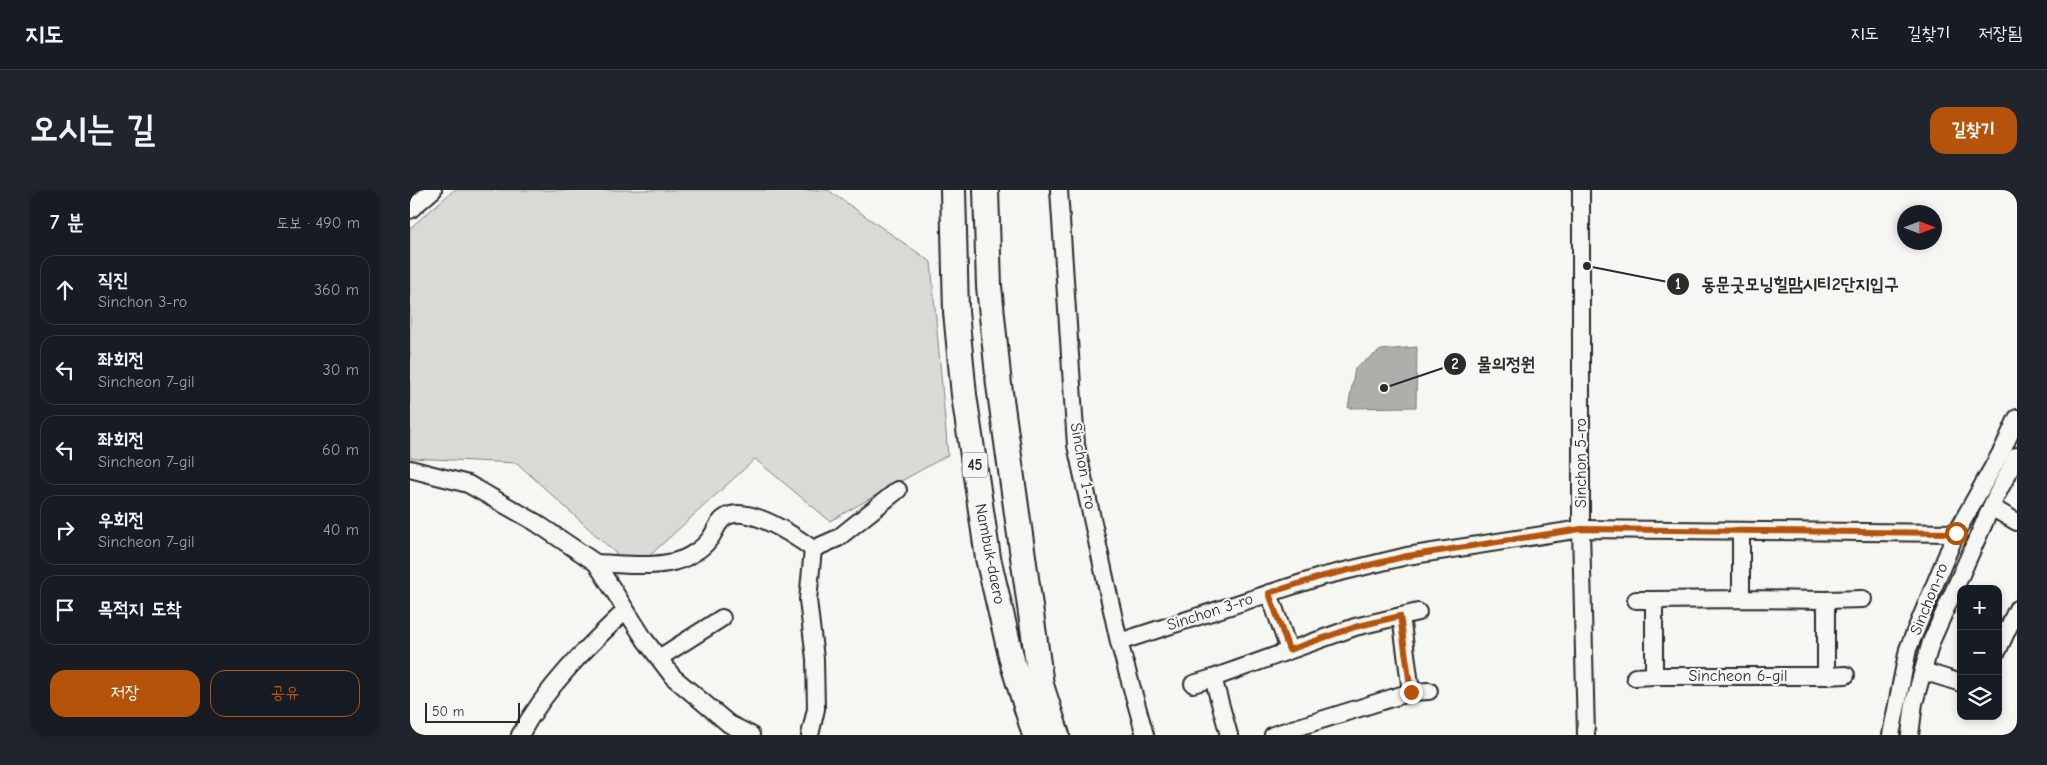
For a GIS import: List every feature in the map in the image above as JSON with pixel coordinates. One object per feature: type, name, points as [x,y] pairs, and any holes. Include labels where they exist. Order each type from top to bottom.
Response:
[{"type":"highway","name":"Nambuk-daero","points":[[953,190],[957,322],[964,395],[988,558],[1013,664],[1035,735]]},
{"type":"highway","name":"Nambuk-daero","points":[[986,190],[989,286],[999,385],[1042,685],[1057,735]]},
{"type":"street","points":[[410,210],[433,190]]},
{"type":"street","name":"Sinchon 1-ro","points":[[1060,190],[1076,446],[1120,642],[1145,735]]},
{"type":"street","name":"Sinchon 5-ro","points":[[1581,190],[1581,529],[1586,735]]},
{"type":"street","name":"Sinchon-ro","points":[[1891,735],[1908,649],[1956,533],[2004,449],[2017,418]]},
{"type":"street","name":"Sinchon-ro","points":[[1910,735],[1914,703],[1931,642],[1991,508],[2017,456]]},
{"type":"street","points":[[410,468],[468,484],[535,522],[596,563],[625,611],[673,677],[729,724],[751,735]]},
{"type":"street","points":[[813,549],[838,538],[898,490]]},
{"type":"street","points":[[1991,508],[2017,522]]},
{"type":"street","points":[[596,563],[661,565],[685,558],[707,542],[722,520],[732,514],[742,514],[770,522],[813,549]]},
{"type":"street","name":"Sinchon 3-ro","points":[[1120,642],[1320,577],[1407,556],[1581,529],[1956,533]]},
{"type":"street","points":[[1741,531],[1741,598]]},
{"type":"street","points":[[810,735],[816,709],[815,659],[808,600],[813,549]]},
{"type":"street","points":[[1269,593],[1289,650]]},
{"type":"street","points":[[1636,600],[1741,598],[1863,599]]},
{"type":"street","points":[[1654,600],[1654,676]]},
{"type":"street","points":[[1826,600],[1826,676]]},
{"type":"street","points":[[2002,641],[2017,609]]},
{"type":"street","points":[[520,735],[541,702],[568,669],[625,611]]},
{"type":"street","points":[[1193,684],[1355,627],[1418,612]]},
{"type":"street","points":[[1400,616],[1411,692]]},
{"type":"street","points":[[659,658],[722,618]]},
{"type":"street","points":[[1923,671],[1957,682]]},
{"type":"street","name":"Sincheon 6-gil","points":[[1635,677],[1846,675]]},
{"type":"street","points":[[1212,678],[1229,735]]},
{"type":"street","points":[[1273,735],[1411,692],[1429,691]]},
{"type":"shaded area","points":[[454,190],[828,190],[931,262],[948,455],[830,521],[755,459],[634,570],[517,463],[410,458],[410,228]]},
{"type":"shaded area","points":[[1417,347],[1416,407],[1348,408],[1355,368],[1381,350]]},
{"type":"place","name":"동문굿모닝힐맘시티2단지입구","points":[[1587,266]]},
{"type":"place","name":"물의정원","points":[[1384,388]]},
{"type":"route","points":[[1411,692],[1400,616],[1355,627],[1289,650],[1269,593],[1320,577],[1407,556],[1581,529],[1956,533]]}]
